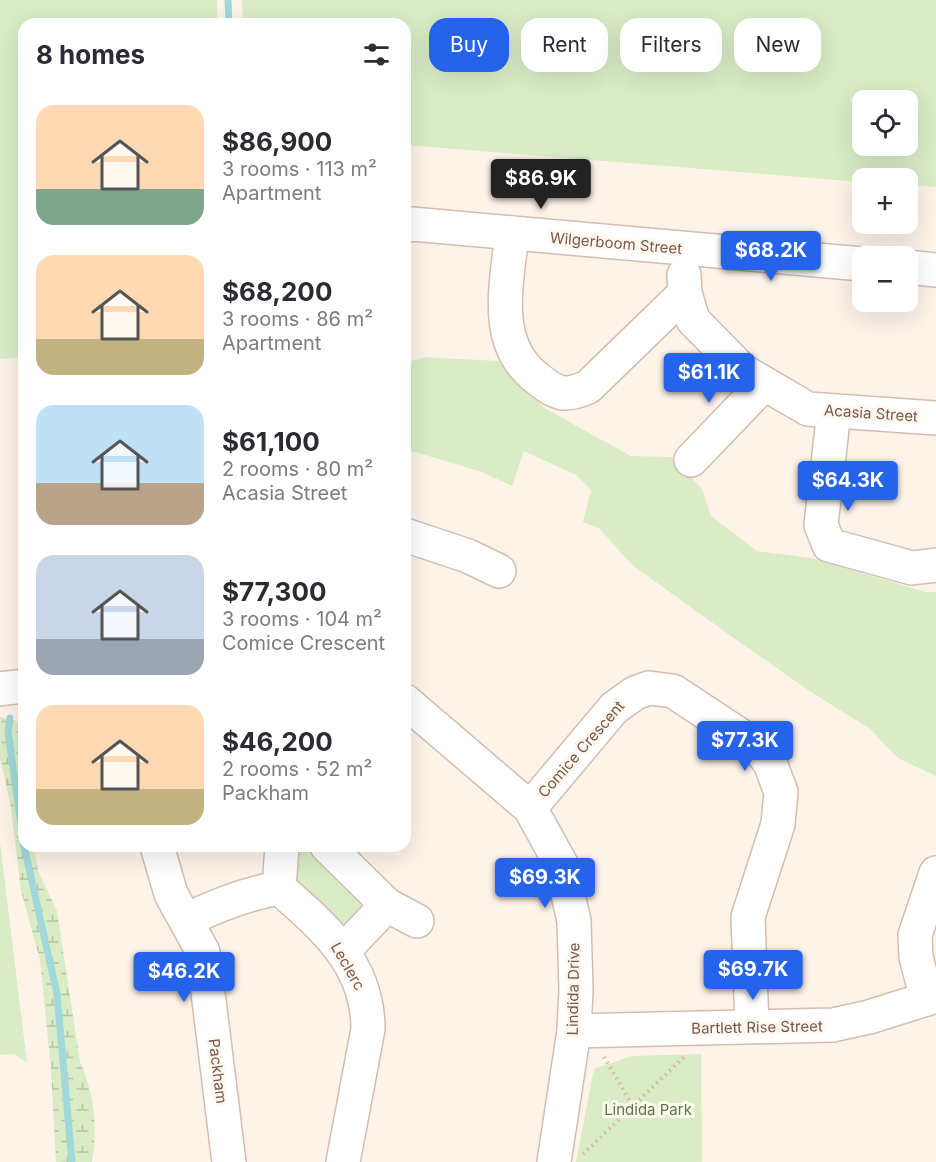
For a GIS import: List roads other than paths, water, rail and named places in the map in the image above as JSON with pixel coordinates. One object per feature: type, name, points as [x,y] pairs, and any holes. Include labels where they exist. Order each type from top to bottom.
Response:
[{"type":"street","name":"Wilgerboom Street","points":[[411,224],[852,263]]},
{"type":"street","points":[[512,233],[505,327],[511,347],[530,373],[554,392],[571,394],[588,387],[684,293]]},
{"type":"street","name":"Acasia Street","points":[[684,249],[684,293],[693,320],[743,371],[808,409],[936,418]]},
{"type":"street","points":[[918,268],[936,270]]},
{"type":"street","points":[[691,460],[764,384]]},
{"type":"street","points":[[834,411],[821,525],[829,544],[912,568],[936,565]]},
{"type":"street","points":[[411,538],[468,556],[499,571]]},
{"type":"street","points":[[0,688],[18,686]]},
{"type":"street","name":"Comice Crescent","points":[[530,808],[614,708],[635,693],[649,688],[673,691],[758,747],[770,763],[781,792],[778,824],[748,917],[752,1026]]},
{"type":"street","name":"Lindida Drive","points":[[411,706],[530,808],[561,864],[574,921],[584,1031],[554,1160]]},
{"type":"street","name":"Packham","points":[[159,852],[171,894],[203,952],[229,1162]]},
{"type":"street","points":[[187,920],[223,902],[250,893],[279,888],[282,852]]},
{"type":"street","points":[[333,852],[387,904],[417,921]]},
{"type":"street","points":[[932,997],[916,957],[915,935],[936,873]]},
{"type":"street","name":"Leclerc","points":[[279,888],[328,932],[343,951],[361,983],[368,1007],[368,1029],[343,1162]]},
{"type":"street","points":[[343,951],[387,904]]},
{"type":"street","name":"Bartlett Rise Street","points":[[584,1031],[832,1025],[869,1017],[932,997]]},
{"type":"waterway","points":[[228,0],[229,18]]},
{"type":"waterway","points":[[10,718],[8,732],[18,803]]},
{"type":"waterway","points":[[25,852],[57,994],[72,1162]]},
{"type":"park label","name":"Lindida Park","points":[[648,1109]]}]
